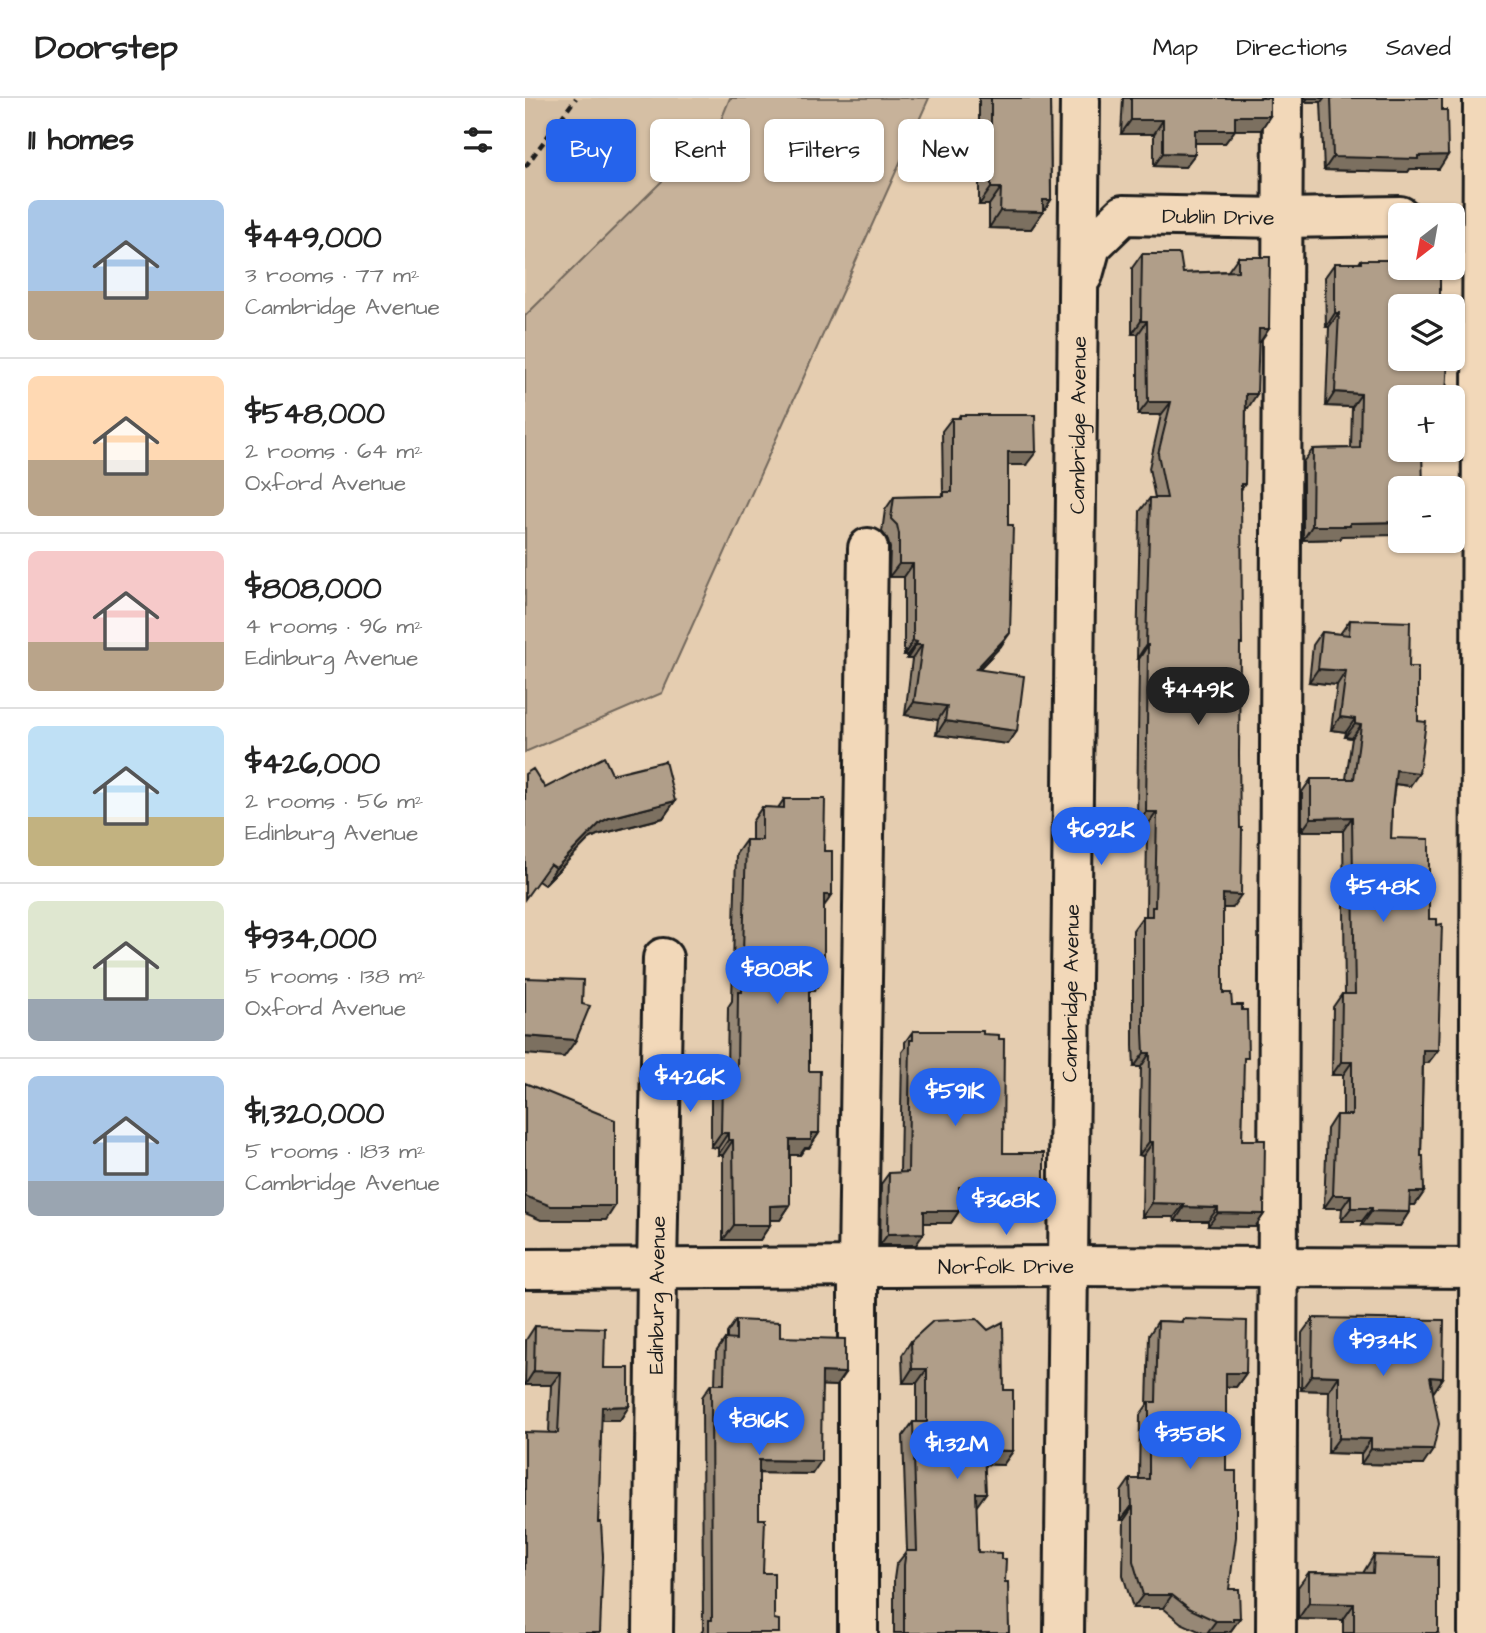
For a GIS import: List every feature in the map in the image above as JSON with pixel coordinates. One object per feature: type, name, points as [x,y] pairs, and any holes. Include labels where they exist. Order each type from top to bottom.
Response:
[{"type":"street","points":[[1276,1633],[1283,98]]},
{"type":"street","points":[[1478,1633],[1484,1268],[1473,215],[1483,98]]},
{"type":"street","name":"Cambridge Avenue","points":[[1064,1633],[1080,100]]},
{"type":"street","name":"Dublin Drive","points":[[1080,287],[1091,246],[1123,215],[1283,218],[1388,216]]},
{"type":"street","points":[[858,1633],[858,1267],[868,548]]},
{"type":"street","name":"Edinburg Avenue","points":[[653,1633],[663,958]]},
{"type":"street","name":"Norfolk Drive","points":[[525,1269],[1066,1266],[1484,1268]]},
{"type":"path","points":[[525,167],[576,98]]},
{"type":"shaded area","points":[[525,98],[730,98],[721,119],[650,119],[650,182],[660,182],[525,316]]},
{"type":"shaded area","points":[[730,98],[929,98],[920,119],[898,119],[898,167],[662,693],[525,752],[525,316],[661,182],[750,182],[750,119],[721,119]]},
{"type":"building","points":[[991,98],[1050,98],[1051,200],[1043,200],[1043,212],[1000,211],[1001,188],[991,188],[991,182],[994,182],[994,119],[991,119]]},
{"type":"building","points":[[1131,98],[1270,98],[1270,116],[1235,116],[1235,130],[1195,130],[1195,154],[1163,153],[1163,120],[1131,120]]},
{"type":"building","points":[[1331,98],[1442,98],[1442,110],[1447,110],[1448,155],[1418,156],[1418,159],[1333,157]]},
{"type":"building","points":[[1142,254],[1180,254],[1183,273],[1238,271],[1238,257],[1270,257],[1269,329],[1259,329],[1257,394],[1246,394],[1245,484],[1241,484],[1241,895],[1223,894],[1223,993],[1231,993],[1232,1005],[1242,1005],[1242,1010],[1247,1010],[1248,1058],[1244,1058],[1242,1140],[1265,1140],[1264,1214],[1218,1213],[1218,1208],[1152,1203],[1153,1142],[1149,1142],[1150,1053],[1144,1053],[1143,1032],[1143,916],[1152,916],[1152,907],[1155,907],[1157,812],[1146,812],[1146,645],[1150,498],[1167,498],[1158,454],[1171,402],[1148,402],[1147,321],[1141,321]]},
{"type":"building","points":[[1361,260],[1388,260],[1388,280],[1440,280],[1440,294],[1388,294],[1388,371],[1447,371],[1447,385],[1388,385],[1388,462],[1422,462],[1423,476],[1388,476],[1388,522],[1312,526],[1313,449],[1360,448],[1361,394],[1335,392],[1339,313],[1335,313],[1335,263],[1361,263]]},
{"type":"building","points":[[960,415],[1035,415],[1036,452],[1008,452],[1008,525],[1013,525],[1010,633],[976,669],[1024,676],[1017,731],[945,721],[947,706],[914,702],[922,645],[916,645],[917,642],[913,641],[913,564],[899,564],[899,534],[897,525],[891,519],[894,497],[944,496],[944,492],[952,492],[952,418],[960,418]]},
{"type":"building","points":[[1350,620],[1410,622],[1409,667],[1418,667],[1418,721],[1426,722],[1419,773],[1396,770],[1392,806],[1391,838],[1429,839],[1429,919],[1437,919],[1437,925],[1442,924],[1438,1050],[1423,1050],[1421,1156],[1424,1192],[1410,1192],[1409,1212],[1351,1208],[1351,1195],[1333,1195],[1336,1115],[1352,1115],[1352,1062],[1341,1062],[1342,994],[1355,994],[1352,817],[1311,818],[1311,779],[1354,779],[1361,725],[1355,724],[1355,719],[1340,717],[1346,671],[1318,669],[1322,632],[1349,635]]},
{"type":"building","points":[[604,757],[612,774],[665,761],[675,801],[601,822],[556,868],[550,864],[525,899],[525,774],[533,769],[545,788]]},
{"type":"building","points":[[784,799],[825,799],[824,851],[832,851],[832,895],[824,895],[824,977],[809,977],[809,1071],[820,1071],[819,1133],[811,1133],[811,1140],[790,1140],[790,1205],[770,1206],[770,1225],[734,1225],[733,1140],[728,1140],[728,1133],[721,1133],[722,1071],[737,1071],[746,840],[762,840],[762,807],[784,808]]},
{"type":"building","points":[[525,978],[583,980],[582,1004],[590,1006],[576,1040],[525,1036]]},
{"type":"building","points":[[913,1031],[983,1031],[983,1034],[999,1035],[999,1039],[1004,1039],[1003,1153],[1044,1153],[1044,1184],[977,1184],[977,1187],[959,1187],[959,1211],[924,1211],[924,1233],[888,1234],[889,1173],[908,1172],[910,1040],[913,1040]]},
{"type":"building","points":[[525,1083],[615,1120],[615,1206],[551,1206],[525,1196]]},
{"type":"building","points":[[1313,1318],[1444,1320],[1443,1378],[1430,1377],[1439,1424],[1433,1450],[1371,1449],[1371,1439],[1339,1438],[1339,1376],[1312,1375]]},
{"type":"building","points":[[977,1319],[988,1330],[1003,1322],[1004,1390],[1013,1390],[1013,1451],[984,1450],[986,1493],[976,1493],[978,1552],[1001,1553],[1001,1559],[1006,1559],[1009,1633],[904,1633],[906,1551],[917,1551],[913,1422],[927,1422],[927,1369],[912,1369],[911,1341],[933,1321]]},
{"type":"building","points":[[1183,1319],[1247,1321],[1246,1373],[1226,1373],[1226,1471],[1236,1471],[1236,1537],[1229,1589],[1239,1589],[1240,1618],[1233,1618],[1233,1621],[1216,1621],[1190,1609],[1172,1595],[1143,1595],[1133,1561],[1130,1479],[1149,1479],[1149,1402],[1156,1402],[1158,1321],[1183,1322]]},
{"type":"building","points":[[736,1320],[780,1322],[780,1337],[845,1339],[845,1373],[822,1372],[821,1461],[759,1460],[759,1519],[765,1519],[763,1573],[774,1573],[774,1619],[779,1620],[779,1633],[709,1633],[709,1620],[712,1620],[711,1384],[724,1384],[725,1339],[736,1340]]},
{"type":"building","points":[[535,1326],[605,1328],[604,1368],[629,1368],[629,1406],[602,1407],[598,1522],[601,1522],[603,1557],[600,1633],[525,1633],[525,1432],[558,1433],[561,1372],[534,1371]]},
{"type":"building","points":[[1374,1555],[1438,1557],[1438,1633],[1354,1633],[1354,1604],[1309,1603],[1309,1572],[1373,1573]]}]
